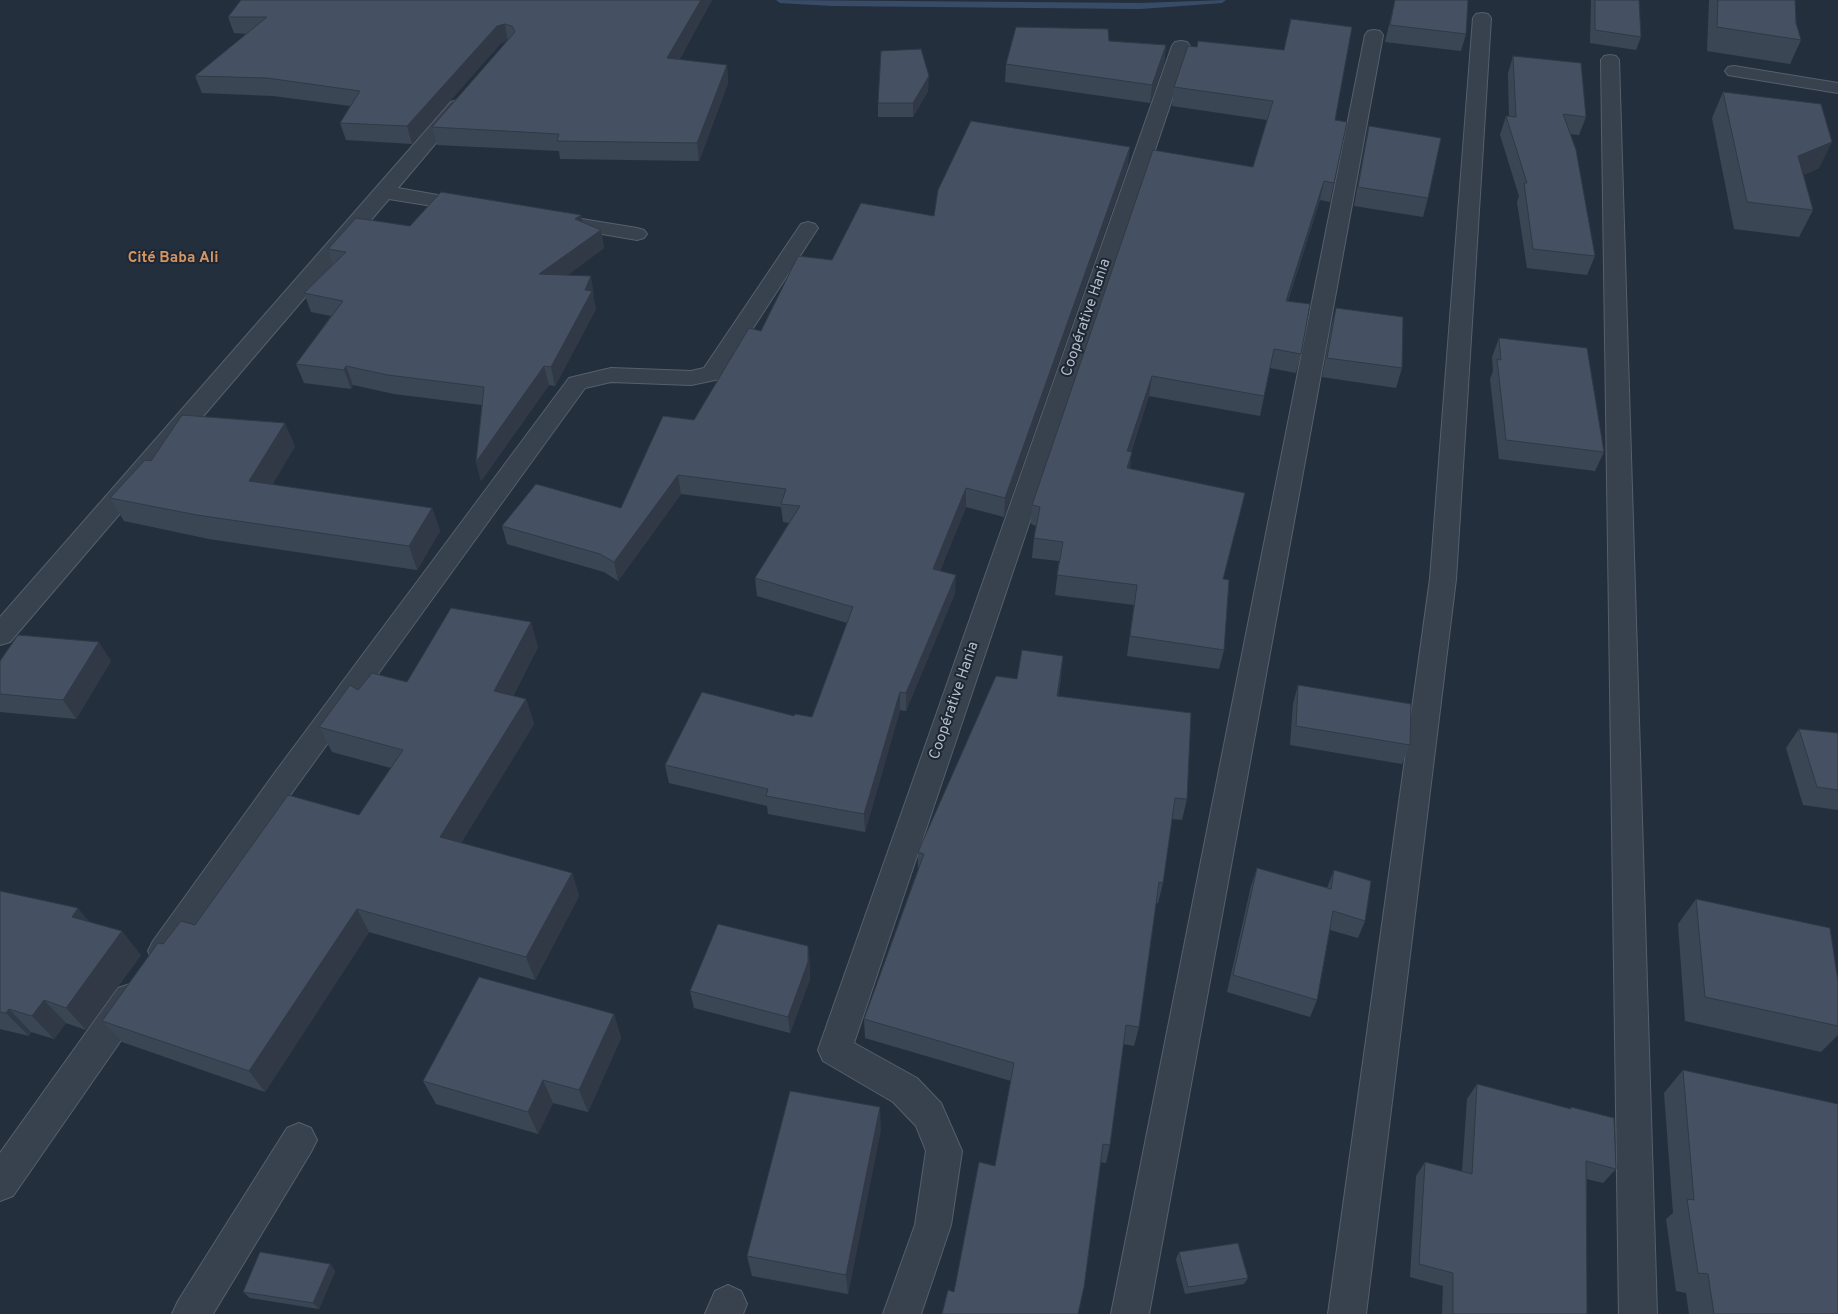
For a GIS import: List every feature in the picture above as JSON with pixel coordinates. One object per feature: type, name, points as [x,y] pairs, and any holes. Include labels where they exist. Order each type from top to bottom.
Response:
[{"type":"street","points":[[1347,1314],[1443,579],[1482,18]]},
{"type":"street","points":[[1130,1314],[1374,35]]},
{"type":"street","name":"Coopérative Hania","points":[[902,1314],[933,1225],[944,1151],[929,1115],[905,1090],[835,1050],[1181,46]]},
{"type":"street","points":[[1610,60],[1638,1314]]},
{"type":"street","points":[[1734,71],[1838,88]]},
{"type":"street","points":[[0,635],[469,94]]},
{"type":"street","points":[[384,192],[491,210]]},
{"type":"street","points":[[539,218],[637,234]]},
{"type":"street","points":[[0,1183],[286,779],[577,383],[611,375],[691,378],[712,374],[808,228]]},
{"type":"street","points":[[190,1314],[299,1140]]},
{"type":"building","points":[[241,0],[701,0],[667,58],[727,65],[697,143],[557,141],[559,134],[432,127],[515,32],[512,26],[505,24],[497,26],[407,126],[340,123],[360,91],[267,78],[195,76],[267,17],[228,17]]},
{"type":"building","points":[[1395,0],[1468,0],[1466,34],[1390,25]]},
{"type":"building","points":[[1595,0],[1639,0],[1641,37],[1595,30]]},
{"type":"building","points":[[1718,0],[1795,0],[1796,23],[1801,40],[1717,27]]},
{"type":"building","points":[[1291,19],[1352,27],[1335,120],[1347,122],[1334,183],[1324,181],[1286,301],[1310,304],[1301,354],[1274,349],[1264,396],[1152,376],[1127,451],[1132,452],[1127,468],[1245,493],[1223,579],[1229,580],[1224,650],[1130,636],[1137,585],[1057,575],[1063,542],[1034,538],[1040,507],[1032,505],[1153,150],[1253,167],[1273,101],[1174,87],[1188,46],[1197,47],[1198,41],[1284,50]]},
{"type":"building","points":[[1016,27],[1108,29],[1109,41],[1166,45],[1152,85],[1006,64]]},
{"type":"building","points":[[921,49],[929,76],[913,103],[878,103],[881,51]]},
{"type":"building","points":[[1513,56],[1581,63],[1586,117],[1563,114],[1576,150],[1595,256],[1533,249],[1524,183],[1527,183],[1506,116],[1516,117]]},
{"type":"building","points":[[1723,92],[1821,104],[1832,142],[1798,156],[1813,210],[1747,202]]},
{"type":"building","points":[[971,121],[1130,147],[1005,498],[966,488],[933,569],[956,575],[906,693],[900,692],[864,814],[766,796],[768,789],[665,765],[702,692],[794,716],[795,714],[812,717],[853,607],[755,578],[800,506],[781,504],[786,489],[678,475],[614,562],[600,554],[502,526],[536,484],[621,508],[663,416],[694,420],[749,328],[761,331],[798,256],[832,260],[861,203],[934,216],[938,190]]},
{"type":"building","points":[[1369,126],[1441,138],[1428,198],[1358,187]]},
{"type":"building","points":[[441,192],[581,215],[575,219],[601,230],[539,274],[591,276],[585,290],[592,291],[551,367],[544,366],[476,462],[484,387],[388,375],[346,366],[344,370],[296,364],[343,301],[304,293],[346,252],[328,249],[356,218],[410,226]]},
{"type":"building","points":[[1336,308],[1403,317],[1402,368],[1327,358]]},
{"type":"building","points":[[1499,338],[1587,348],[1604,452],[1506,440],[1497,359],[1501,360]]},
{"type":"building","points":[[182,415],[285,423],[249,481],[432,508],[409,546],[197,515],[110,498],[145,460],[151,461]]},
{"type":"building","points":[[451,608],[531,622],[494,691],[526,699],[440,837],[572,873],[526,957],[357,909],[249,1071],[102,1021],[158,943],[163,944],[181,921],[195,925],[288,795],[359,815],[403,750],[319,727],[350,685],[358,690],[372,673],[407,682]]},
{"type":"building","points":[[18,635],[99,642],[63,700],[0,694],[0,661]]},
{"type":"building","points":[[1022,650],[1063,656],[1057,696],[1191,713],[1187,799],[1175,798],[1163,883],[1159,882],[1139,1027],[1126,1025],[1110,1145],[1103,1144],[1084,1287],[1078,1314],[942,1314],[948,1290],[954,1292],[979,1162],[995,1166],[1014,1063],[864,1019],[924,854],[918,852],[996,676],[1017,679]]},
{"type":"building","points":[[1298,685],[1411,704],[1410,745],[1296,726]]},
{"type":"building","points":[[1799,729],[1838,733],[1838,790],[1817,787]]},
{"type":"building","points":[[1257,868],[1331,889],[1334,870],[1371,881],[1365,921],[1333,911],[1317,1000],[1233,975]]},
{"type":"building","points":[[0,891],[78,908],[72,917],[122,931],[66,1008],[44,1000],[32,1016],[9,1009],[6,1013],[0,1012]]},
{"type":"building","points":[[1696,899],[1830,928],[1838,981],[1838,1026],[1705,997]]},
{"type":"building","points":[[718,924],[808,946],[808,962],[788,1017],[690,991]]},
{"type":"building","points":[[479,977],[614,1014],[579,1090],[543,1080],[528,1112],[423,1081]]},
{"type":"building","points":[[1683,1070],[1838,1104],[1838,1314],[1714,1314],[1708,1274],[1698,1273],[1687,1199],[1694,1200]]},
{"type":"building","points":[[1477,1084],[1571,1109],[1571,1107],[1614,1118],[1616,1169],[1586,1161],[1587,1314],[1453,1314],[1453,1273],[1419,1264],[1425,1162],[1472,1174]]},
{"type":"building","points":[[790,1091],[880,1107],[846,1275],[747,1256]]},
{"type":"building","points":[[1238,1243],[1248,1278],[1188,1287],[1179,1252]]},
{"type":"building","points":[[260,1252],[330,1264],[313,1303],[243,1292]]},
{"type":"waterway","points":[[780,0],[832,3],[1140,6],[1222,0]]},
{"type":"district","name":"Cité Baba Ali","points":[[173,259]]}]
